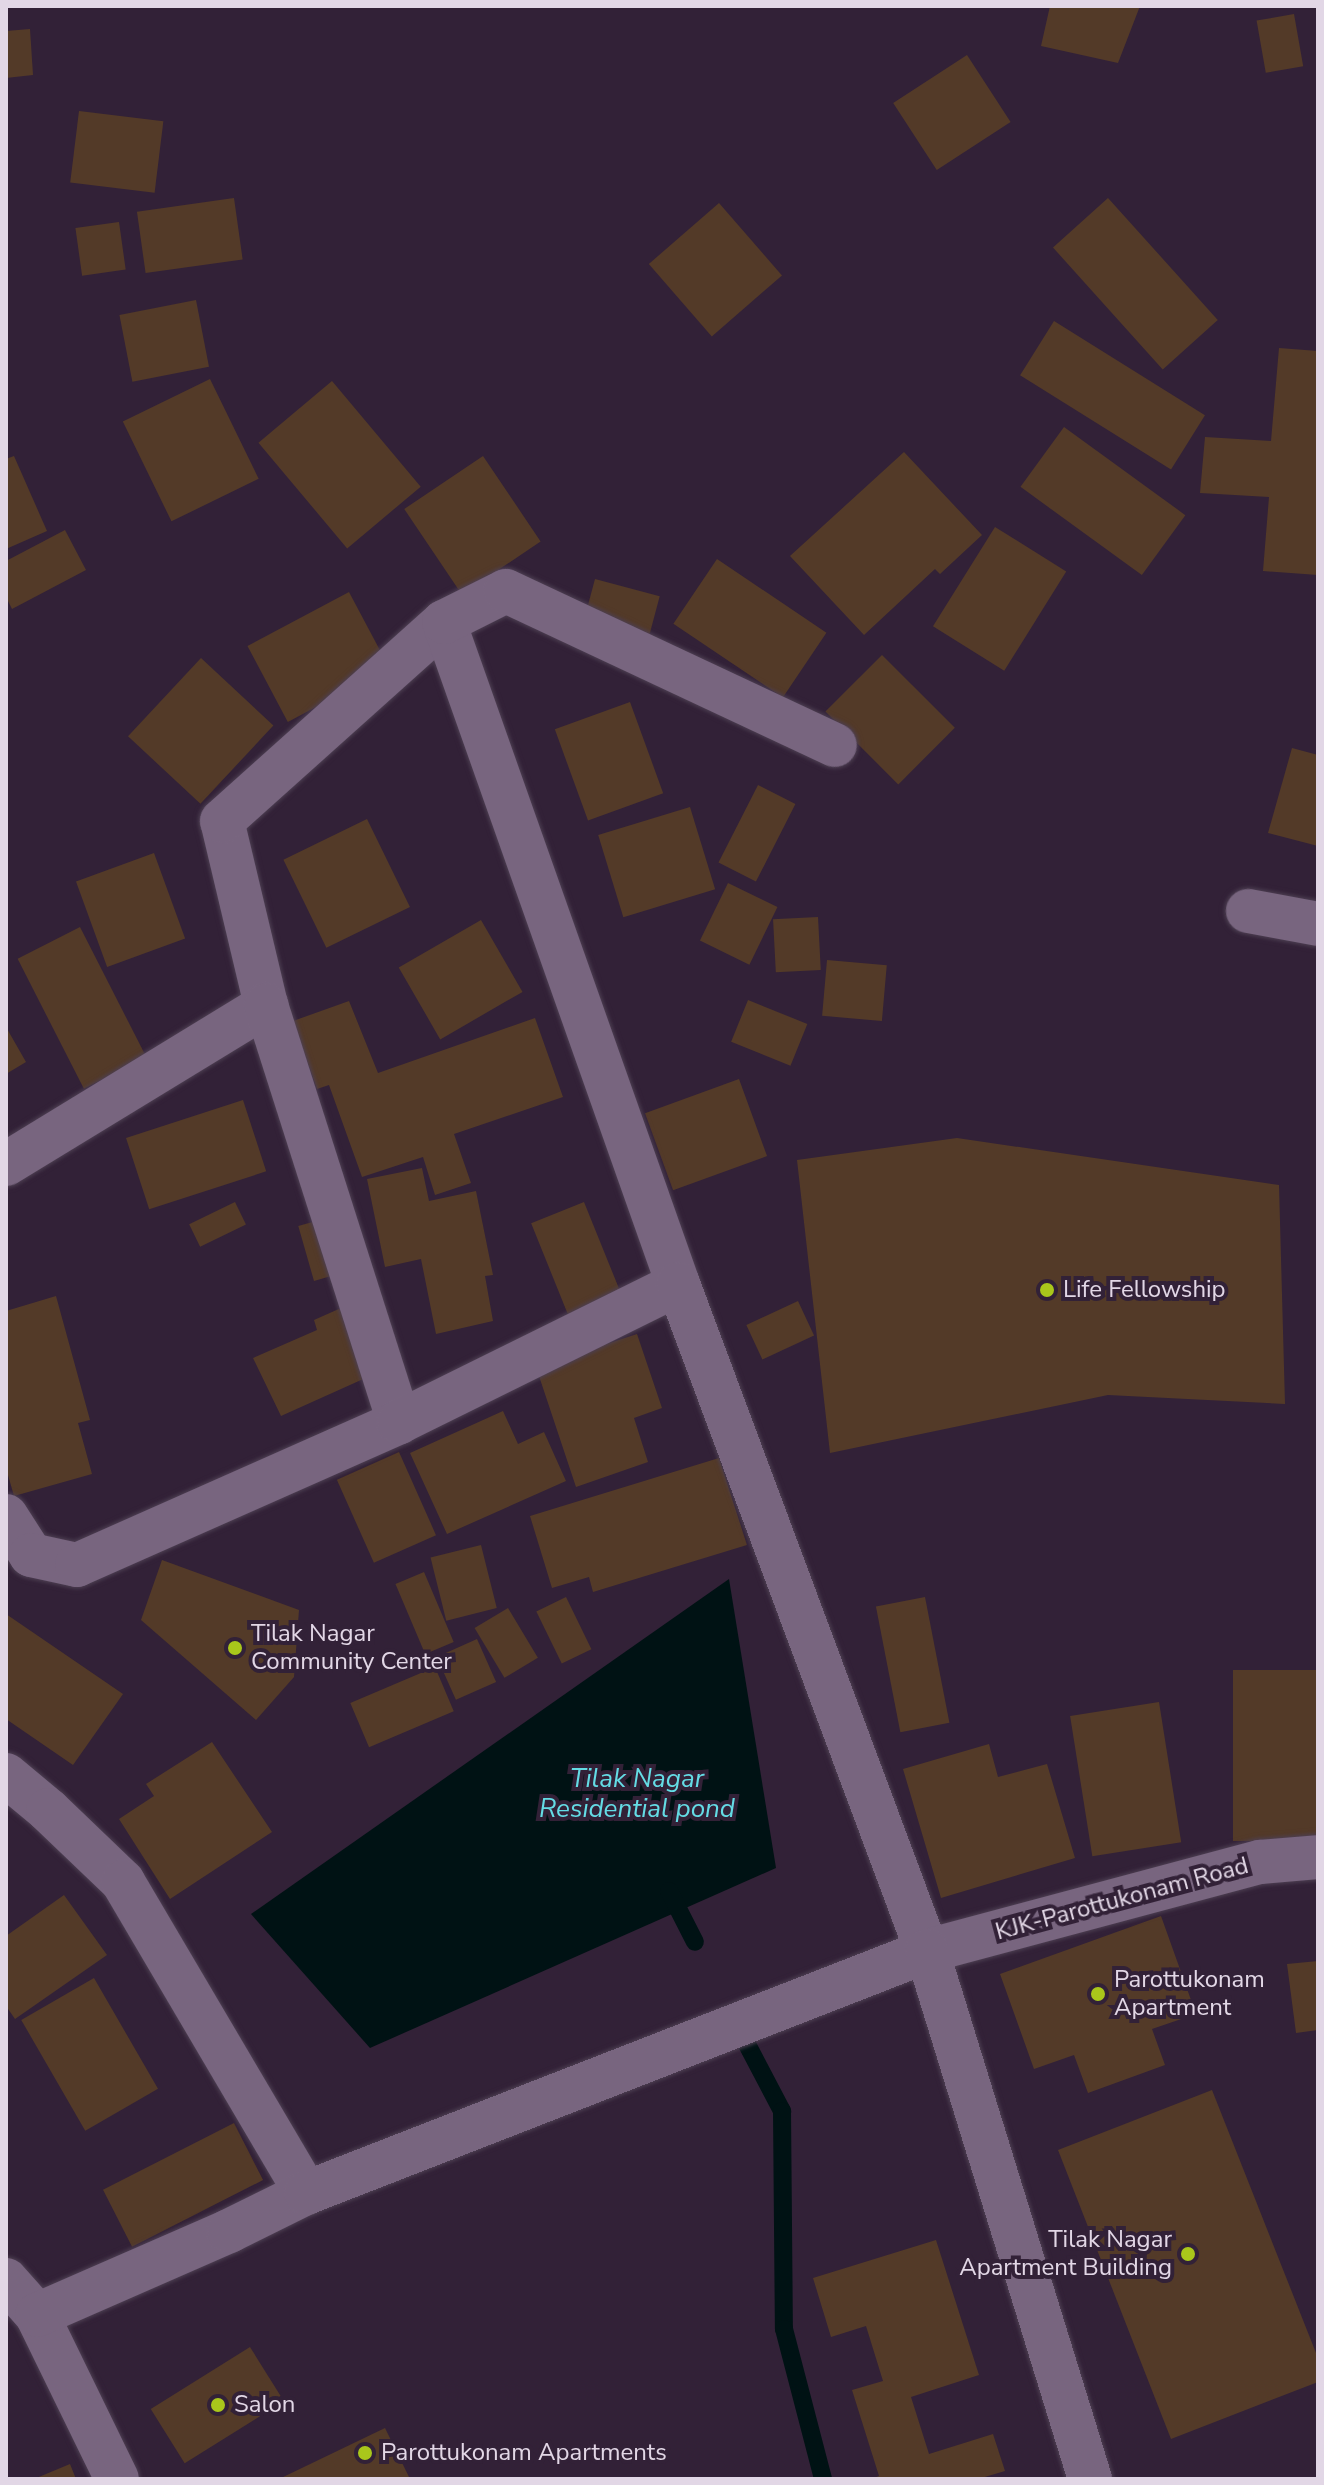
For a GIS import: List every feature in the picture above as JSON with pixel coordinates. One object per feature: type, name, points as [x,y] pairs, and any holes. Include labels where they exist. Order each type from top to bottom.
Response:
[{"type":"street","points":[[399,1422],[266,1005],[222,821],[444,622],[506,591],[835,745]]},
{"type":"street","points":[[444,622],[678,1284],[927,1951],[1090,2479]]},
{"type":"street","points":[[1248,911],[1318,924]]},
{"type":"street","points":[[6,1164],[266,1005]]},
{"type":"street","points":[[6,1516],[31,1555],[77,1565],[399,1422],[678,1284]]},
{"type":"street","points":[[6,1775],[48,1810],[123,1882],[306,2193]]},
{"type":"street","name":"KJK-Parottukonam Road","points":[[37,2315],[229,2231],[306,2193],[927,1951],[1260,1862],[1318,1857]]},
{"type":"street","points":[[6,2280],[37,2315],[117,2479]]},
{"type":"water","name":"Tilak Nagar Residential pond","points":[[729,1579],[776,1868],[370,2048],[251,1914]]},
{"type":"building","points":[[1050,6],[1140,6],[1118,63],[1041,46]]},
{"type":"building","points":[[1294,14],[1303,66],[1266,73],[1257,21]]},
{"type":"building","points":[[30,29],[33,75],[6,78],[6,31]]},
{"type":"building","points":[[967,55],[1011,122],[937,170],[893,103]]},
{"type":"building","points":[[79,111],[163,121],[155,193],[70,182]]},
{"type":"building","points":[[234,198],[243,259],[146,273],[137,212]]},
{"type":"building","points":[[1108,198],[1218,320],[1163,369],[1053,248]]},
{"type":"building","points":[[719,203],[782,275],[712,336],[649,264]]},
{"type":"building","points":[[119,222],[126,270],[82,276],[75,228]]},
{"type":"building","points":[[196,300],[209,367],[132,382],[119,315]]},
{"type":"building","points":[[1054,321],[1205,415],[1171,470],[1020,375]]},
{"type":"building","points":[[1279,348],[1318,351],[1318,575],[1263,571],[1269,497],[1200,493],[1205,437],[1271,441]]},
{"type":"building","points":[[210,379],[259,479],[171,521],[123,422]]},
{"type":"building","points":[[332,381],[421,487],[347,548],[258,443]]},
{"type":"building","points":[[1064,427],[1185,515],[1142,575],[1021,487]]},
{"type":"building","points":[[904,452],[982,535],[940,574],[935,569],[864,635],[790,556]]},
{"type":"building","points":[[14,456],[47,531],[6,549],[6,459]]},
{"type":"building","points":[[483,456],[541,541],[462,595],[404,509]]},
{"type":"building","points":[[995,527],[1066,572],[1004,671],[933,626]]},
{"type":"building","points":[[65,530],[86,570],[12,609],[6,597],[6,561]]},
{"type":"building","points":[[717,559],[826,633],[783,697],[673,624]]},
{"type":"building","points":[[595,579],[660,596],[647,643],[583,625]]},
{"type":"building","points":[[349,592],[389,668],[288,722],[247,646]]},
{"type":"building","points":[[882,655],[955,728],[898,784],[825,712]]},
{"type":"building","points":[[201,658],[273,726],[200,804],[128,736]]},
{"type":"building","points":[[630,702],[663,793],[588,821],[555,729]]},
{"type":"building","points":[[1292,748],[1318,755],[1318,846],[1268,833]]},
{"type":"building","points":[[758,785],[795,804],[756,882],[719,863]]},
{"type":"building","points":[[690,807],[715,889],[623,917],[598,835]]},
{"type":"building","points":[[367,819],[410,907],[326,948],[283,860]]},
{"type":"building","points":[[154,853],[185,939],[107,967],[76,881]]},
{"type":"building","points":[[728,883],[777,907],[749,965],[700,941]]},
{"type":"building","points":[[818,917],[821,970],[776,972],[773,919]]},
{"type":"building","points":[[481,920],[522,992],[440,1039],[399,968]]},
{"type":"building","points":[[80,927],[146,1057],[84,1089],[18,959]]},
{"type":"building","points":[[827,960],[887,965],[882,1021],[822,1016]]},
{"type":"building","points":[[748,1000],[807,1024],[790,1066],[731,1042]]},
{"type":"building","points":[[349,1001],[378,1073],[535,1018],[563,1097],[454,1134],[471,1183],[435,1195],[423,1157],[362,1177],[329,1085],[317,1089],[293,1021]]},
{"type":"building","points":[[6,1027],[26,1062],[6,1074]]},
{"type":"building","points":[[739,1079],[767,1156],[673,1190],[645,1113]]},
{"type":"building","points":[[243,1100],[266,1171],[149,1209],[126,1138]]},
{"type":"building","name":"Life Fellowship","points":[[957,1138],[1279,1185],[1285,1404],[1108,1395],[830,1453],[797,1160]]},
{"type":"building","points":[[422,1168],[429,1201],[476,1191],[493,1275],[485,1276],[493,1321],[436,1334],[421,1259],[385,1267],[367,1179]]},
{"type":"building","points":[[235,1202],[246,1224],[200,1247],[189,1224]]},
{"type":"building","points":[[584,1202],[621,1293],[568,1314],[531,1223]]},
{"type":"building","points":[[330,1217],[346,1272],[314,1281],[298,1226]]},
{"type":"building","points":[[56,1296],[90,1420],[78,1423],[92,1474],[14,1496],[6,1468],[6,1311]]},
{"type":"building","points":[[359,1300],[390,1367],[281,1416],[253,1358],[317,1330],[314,1320]]},
{"type":"building","points":[[798,1301],[814,1335],[762,1360],[746,1325]]},
{"type":"building","points":[[637,1334],[662,1408],[634,1418],[648,1462],[576,1487],[536,1367]]},
{"type":"building","points":[[503,1411],[518,1444],[544,1432],[566,1481],[447,1534],[410,1453]]},
{"type":"building","points":[[399,1452],[436,1535],[374,1563],[337,1480]]},
{"type":"building","points":[[719,1458],[747,1545],[593,1592],[589,1577],[552,1588],[530,1516]]},
{"type":"building","points":[[481,1545],[497,1608],[446,1621],[431,1558]]},
{"type":"building","name":"Tilak Nagar Community Center","points":[[162,1560],[299,1610],[294,1677],[256,1720],[141,1620]]},
{"type":"building","points":[[424,1572],[454,1642],[425,1654],[395,1584]]},
{"type":"building","points":[[566,1597],[591,1649],[562,1664],[536,1611]]},
{"type":"building","points":[[925,1597],[949,1723],[900,1732],[876,1607]]},
{"type":"building","points":[[508,1608],[538,1658],[504,1678],[475,1628]]},
{"type":"building","points":[[6,1614],[123,1694],[73,1765],[6,1719]]},
{"type":"building","points":[[477,1639],[496,1682],[456,1700],[437,1657]]},
{"type":"building","points":[[435,1667],[454,1711],[369,1747],[350,1703]]},
{"type":"building","points":[[1233,1670],[1318,1670],[1318,1841],[1233,1841]]},
{"type":"building","points":[[1159,1702],[1181,1842],[1092,1856],[1070,1716]]},
{"type":"building","points":[[212,1742],[272,1832],[170,1899],[119,1819],[154,1796],[146,1784]]},
{"type":"building","points":[[989,1744],[998,1777],[1047,1764],[1075,1858],[941,1898],[903,1769]]},
{"type":"building","points":[[64,1895],[107,1955],[15,2019],[6,2006],[6,1936]]},
{"type":"building","name":"Parottukonam Apartment","points":[[1161,1916],[1196,2014],[1152,2029],[1165,2065],[1088,2093],[1074,2055],[1034,2069],[1000,1974]]},
{"type":"building","points":[[1318,1961],[1318,2030],[1296,2033],[1287,1964]]},
{"type":"building","points":[[94,1978],[158,2089],[85,2131],[21,2020]]},
{"type":"building","name":"Tilak Nagar Apartment Building","points":[[1212,2090],[1318,2358],[1318,2382],[1171,2439],[1058,2150]]},
{"type":"building","points":[[234,2123],[263,2180],[132,2247],[103,2190]]},
{"type":"building","points":[[936,2240],[979,2375],[911,2397],[929,2454],[993,2434],[1005,2471],[978,2479],[871,2479],[879,2476],[852,2390],[883,2381],[866,2326],[831,2337],[813,2278]]},
{"type":"building","name":"Salon","points":[[250,2347],[284,2401],[185,2463],[151,2409]]},
{"type":"building","name":"Parottukonam Apartments","points":[[385,2428],[410,2479],[279,2479]]},
{"type":"building","points":[[70,2464],[76,2479],[34,2479]]},
{"type":"waterway","points":[[669,1891],[695,1942]]},
{"type":"waterway","points":[[739,2029],[782,2111],[784,2329],[823,2479]]},
{"type":"place","name":"Life Fellowship","points":[[1047,1290]]},
{"type":"place","name":"Tilak Nagar Community Center","points":[[235,1648]]},
{"type":"place","name":"Parottukonam Apartment","points":[[1098,1994]]},
{"type":"place","name":"Tilak Nagar Apartment Building","points":[[1188,2254]]},
{"type":"place","name":"Salon","points":[[218,2405]]},
{"type":"place","name":"Parottukonam Apartments","points":[[365,2453]]}]
